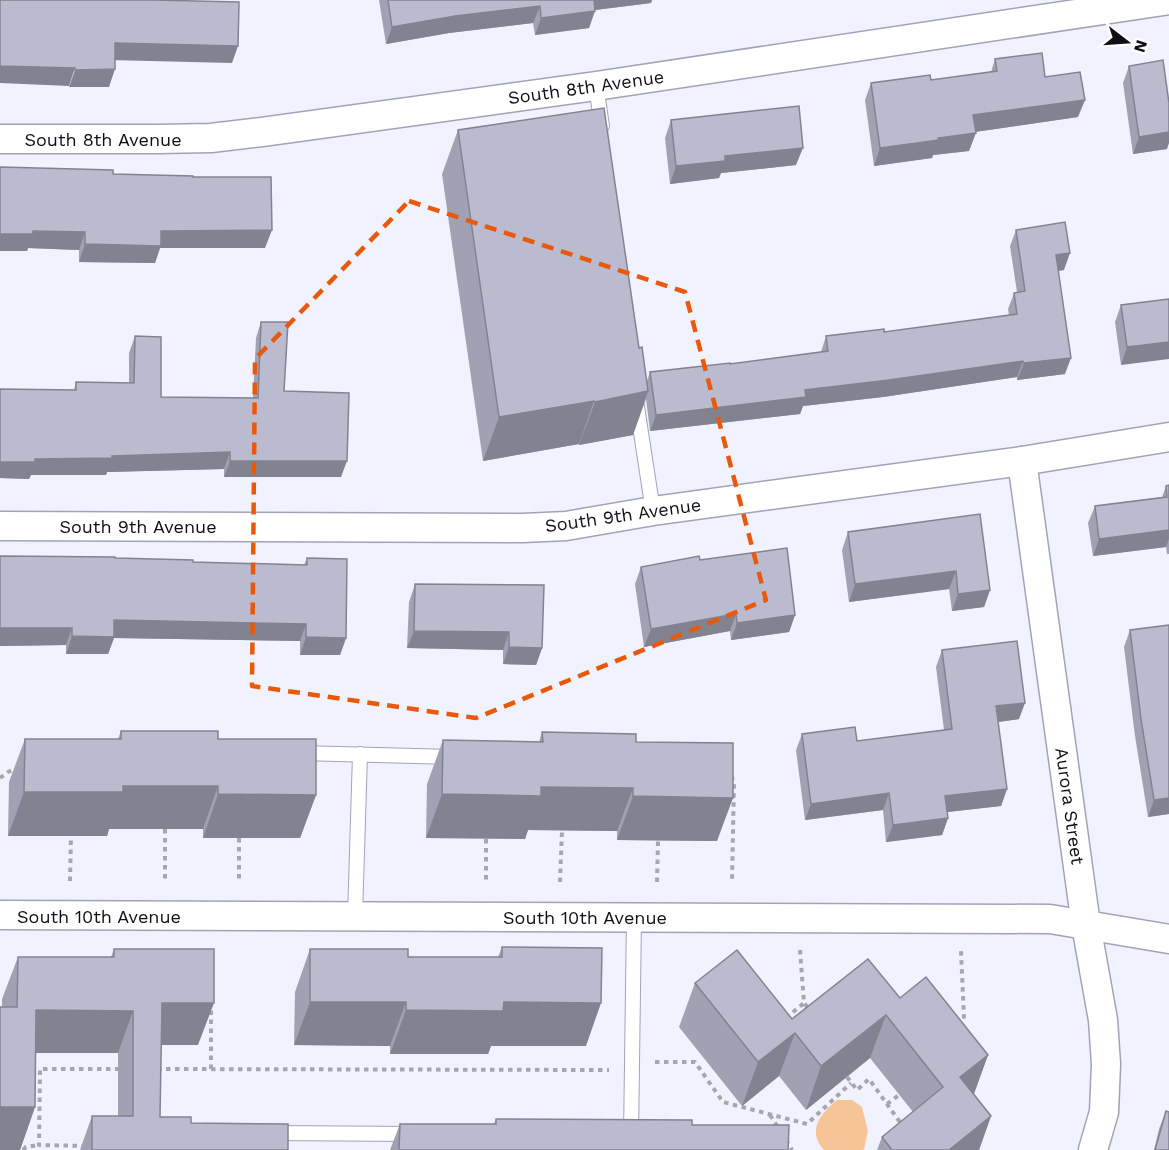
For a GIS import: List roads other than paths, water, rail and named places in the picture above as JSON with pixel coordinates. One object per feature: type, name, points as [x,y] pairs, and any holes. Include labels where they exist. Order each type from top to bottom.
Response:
[{"type":"street","name":"South 8th Avenue","points":[[0,139],[211,138],[274,131],[596,86],[1169,0]]},
{"type":"street","name":"South 9th Avenue","points":[[0,526],[523,528],[566,526],[653,511],[1022,461],[1169,437]]},
{"type":"street","name":"Aurora Street","points":[[1022,461],[1086,925],[1103,1020],[1106,1064],[1104,1112],[1093,1150]]},
{"type":"street","name":"South 10th Avenue","points":[[0,915],[1050,919],[1169,939]]},
{"type":"lane","points":[[596,86],[604,140]]},
{"type":"lane","points":[[634,384],[653,511]]},
{"type":"lane","points":[[288,752],[473,757]]},
{"type":"lane","points":[[355,917],[360,754]]},
{"type":"lane","points":[[634,918],[632,1062],[626,1134],[630,1145],[642,1146]]},
{"type":"lane","points":[[259,1133],[424,1134]]}]
